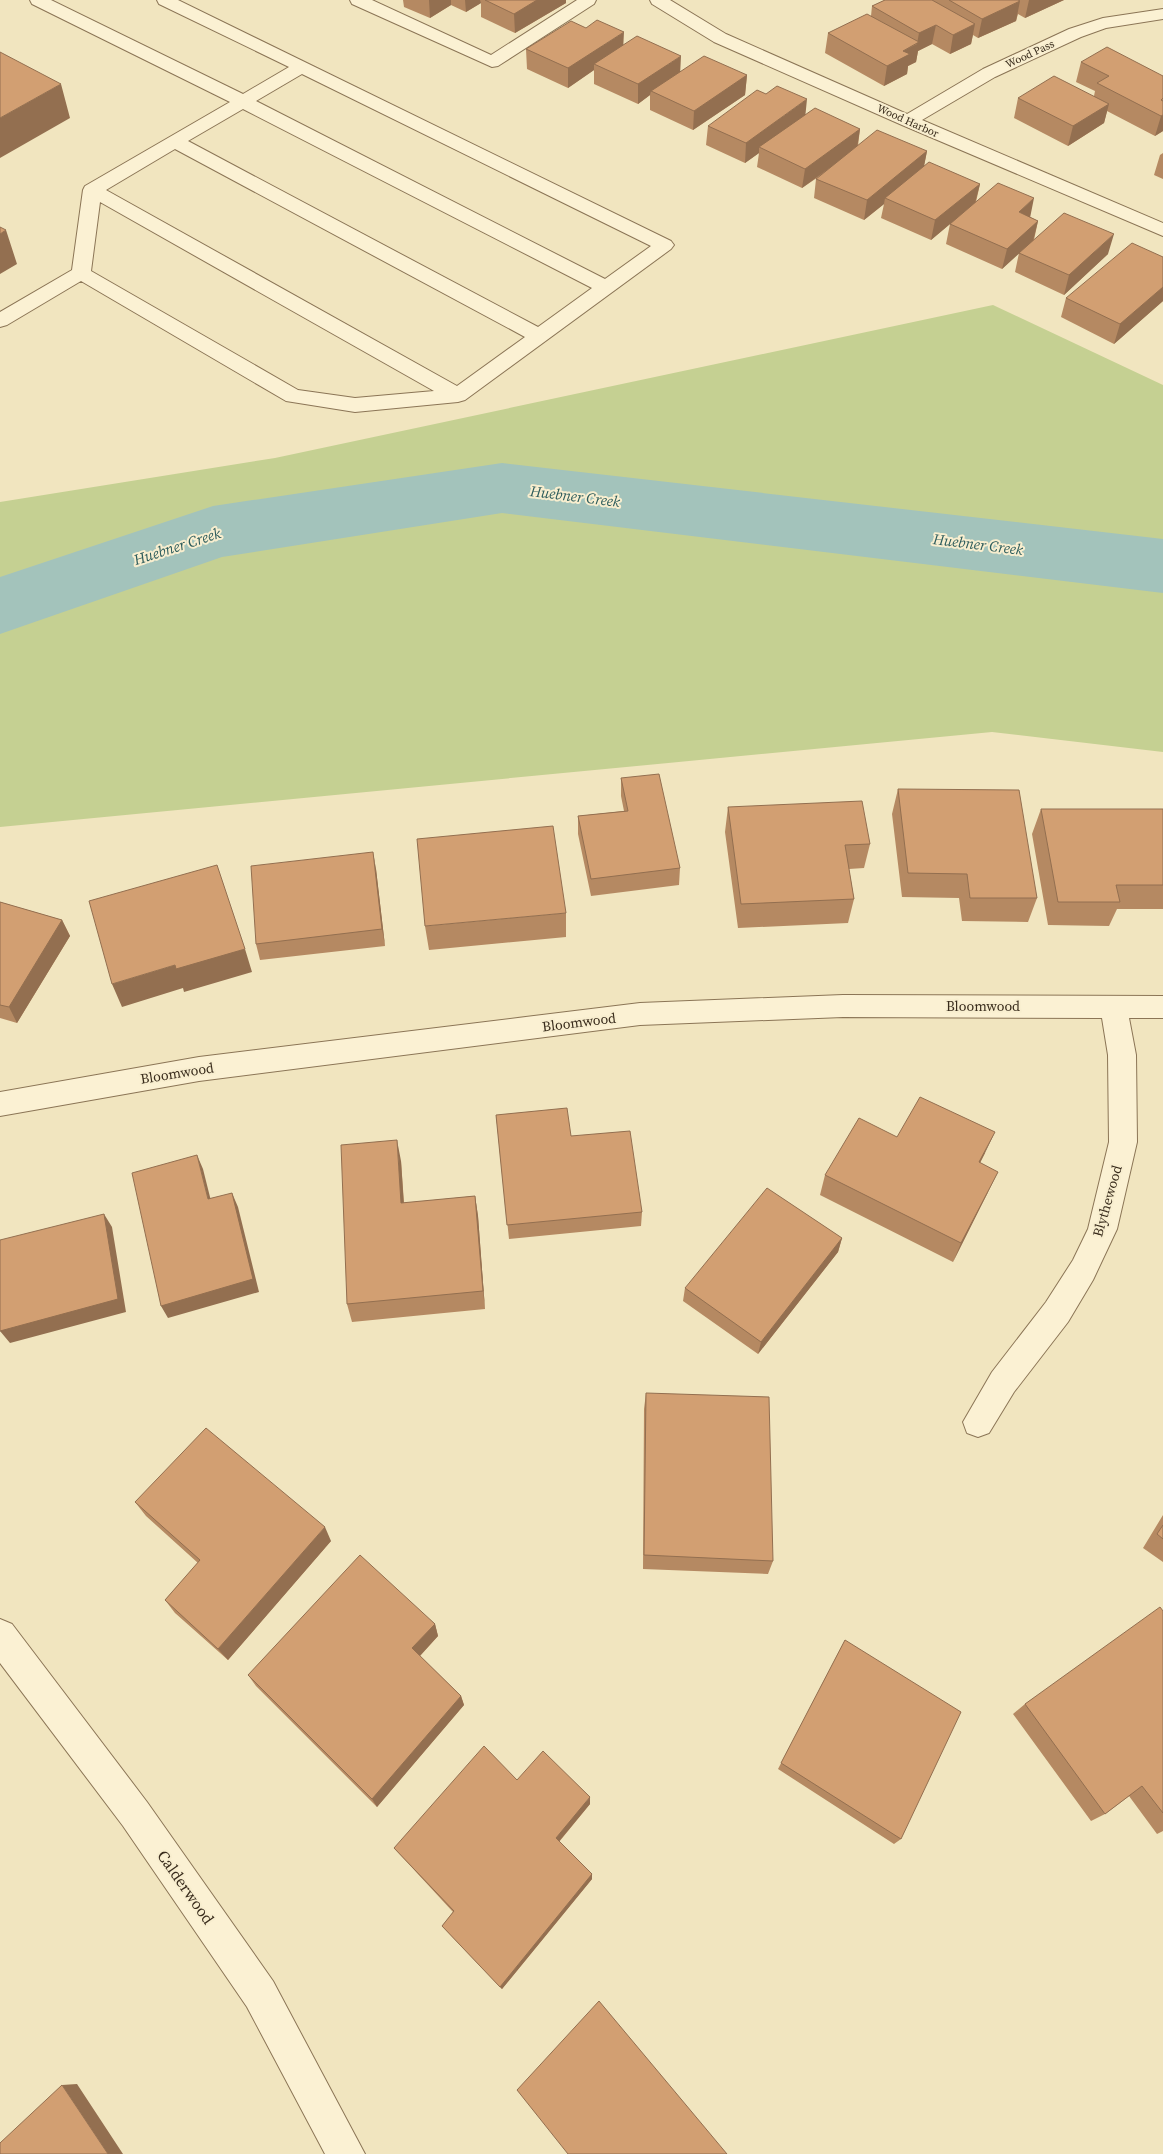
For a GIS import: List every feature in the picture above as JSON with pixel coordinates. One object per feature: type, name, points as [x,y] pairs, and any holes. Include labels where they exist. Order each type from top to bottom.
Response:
[{"type":"street","points":[[38,0],[242,101],[606,287]]},
{"type":"street","points":[[81,273],[293,396],[355,405],[458,395],[664,245],[166,0]]},
{"type":"street","points":[[358,0],[492,62],[588,0]]},
{"type":"street","name":"Wood Harbor","points":[[658,0],[720,38],[1163,230]]},
{"type":"street","name":"Wood Pass","points":[[908,121],[989,73],[1075,33],[1103,23],[1163,14]]},
{"type":"street","points":[[92,190],[302,67]]},
{"type":"street","points":[[174,141],[539,336]]},
{"type":"street","points":[[81,273],[92,190]]},
{"type":"street","points":[[92,190],[458,395]]},
{"type":"street","points":[[0,321],[81,273]]},
{"type":"street","name":"Bloomwood","points":[[0,1104],[199,1069],[640,1014],[843,1006],[1163,1007]]},
{"type":"street","name":"Blythewood","points":[[978,1422],[1003,1382],[1057,1312],[1083,1270],[1102,1229],[1123,1142],[1122,1055],[1113,1006]]},
{"type":"street","name":"Calderwood","points":[[0,1636],[135,1814],[260,1994],[346,2154]]},
{"type":"green space","points":[[993,305],[1163,385],[1163,752],[992,732],[0,827],[0,502],[275,458]]},
{"type":"building","points":[[485,0],[537,0],[514,14]]},
{"type":"building","points":[[885,0],[932,0],[975,24],[953,35],[936,25],[919,33],[872,6]]},
{"type":"building","points":[[949,0],[1018,0],[1020,1],[982,19]]},
{"type":"building","points":[[867,14],[919,42],[903,51],[910,54],[887,66],[828,33]]},
{"type":"building","points":[[597,20],[624,32],[568,68],[526,49],[571,21],[586,28]]},
{"type":"building","points":[[637,36],[681,56],[638,84],[594,64]]},
{"type":"building","points":[[1107,47],[1163,76],[1163,98],[1161,100],[1163,101],[1163,115],[1161,116],[1097,83],[1109,76],[1081,62]]},
{"type":"building","points":[[0,52],[61,84],[0,118]]},
{"type":"building","points":[[704,56],[747,75],[694,111],[651,91]]},
{"type":"building","points":[[1054,76],[1109,104],[1073,126],[1018,98]]},
{"type":"building","points":[[777,86],[807,99],[746,143],[708,126],[757,90],[766,94]]},
{"type":"building","points":[[815,108],[860,129],[805,169],[759,147]]},
{"type":"building","points":[[877,130],[927,151],[867,200],[816,179]]},
{"type":"building","points":[[929,162],[980,184],[935,220],[885,198]]},
{"type":"building","points":[[998,183],[1034,198],[1019,212],[1038,221],[1007,249],[950,224]]},
{"type":"building","points":[[1064,213],[1114,234],[1069,275],[1019,253]]},
{"type":"building","points":[[0,227],[6,230],[0,234]]},
{"type":"building","points":[[1132,243],[1163,257],[1163,287],[1120,324],[1066,298]]},
{"type":"building","points":[[659,774],[680,868],[591,879],[578,816],[628,811],[621,778]]},
{"type":"building","points":[[898,789],[1019,790],[1037,898],[970,898],[967,874],[908,873]]},
{"type":"building","points":[[862,801],[870,844],[845,845],[854,899],[741,904],[728,807]]},
{"type":"building","points":[[1041,809],[1163,809],[1163,885],[1116,885],[1120,902],[1058,902]]},
{"type":"building","points":[[553,826],[566,913],[425,926],[417,839]]},
{"type":"building","points":[[373,852],[382,929],[256,944],[251,866]]},
{"type":"building","points":[[217,865],[245,949],[176,969],[175,965],[112,984],[89,901]]},
{"type":"building","points":[[0,902],[62,920],[9,1007],[0,1005]]},
{"type":"building","points":[[920,1097],[995,1132],[979,1162],[998,1172],[961,1243],[825,1175],[859,1118],[897,1137]]},
{"type":"building","points":[[567,1108],[571,1136],[630,1131],[642,1212],[507,1225],[496,1115]]},
{"type":"building","points":[[397,1140],[401,1203],[475,1196],[483,1291],[347,1304],[341,1145]]},
{"type":"building","points":[[197,1155],[208,1199],[232,1193],[253,1279],[161,1306],[132,1173]]},
{"type":"building","points":[[767,1188],[842,1238],[761,1342],[685,1288]]},
{"type":"building","points":[[104,1214],[118,1299],[0,1331],[0,1240]]},
{"type":"building","points":[[646,1393],[769,1397],[773,1561],[644,1555]]},
{"type":"building","points":[[206,1428],[325,1527],[218,1649],[165,1600],[200,1560],[135,1502]]},
{"type":"building","points":[[1163,1525],[1163,1539],[1157,1534]]},
{"type":"building","points":[[360,1555],[435,1624],[412,1648],[461,1696],[372,1799],[248,1675]]},
{"type":"building","points":[[1160,1607],[1163,1611],[1163,1813],[1142,1786],[1105,1814],[1025,1704]]},
{"type":"building","points":[[845,1640],[961,1712],[901,1839],[781,1763]]},
{"type":"building","points":[[484,1746],[517,1780],[543,1751],[590,1797],[556,1838],[592,1874],[500,1987],[442,1926],[454,1911],[394,1848]]},
{"type":"building","points":[[599,2001],[727,2154],[568,2154],[517,2090]]},
{"type":"building","points":[[62,2085],[108,2154],[0,2154],[0,2143]]},
{"type":"waterway","name":"Huebner Creek","points":[[0,606],[213,532],[502,488],[1163,566]]}]
